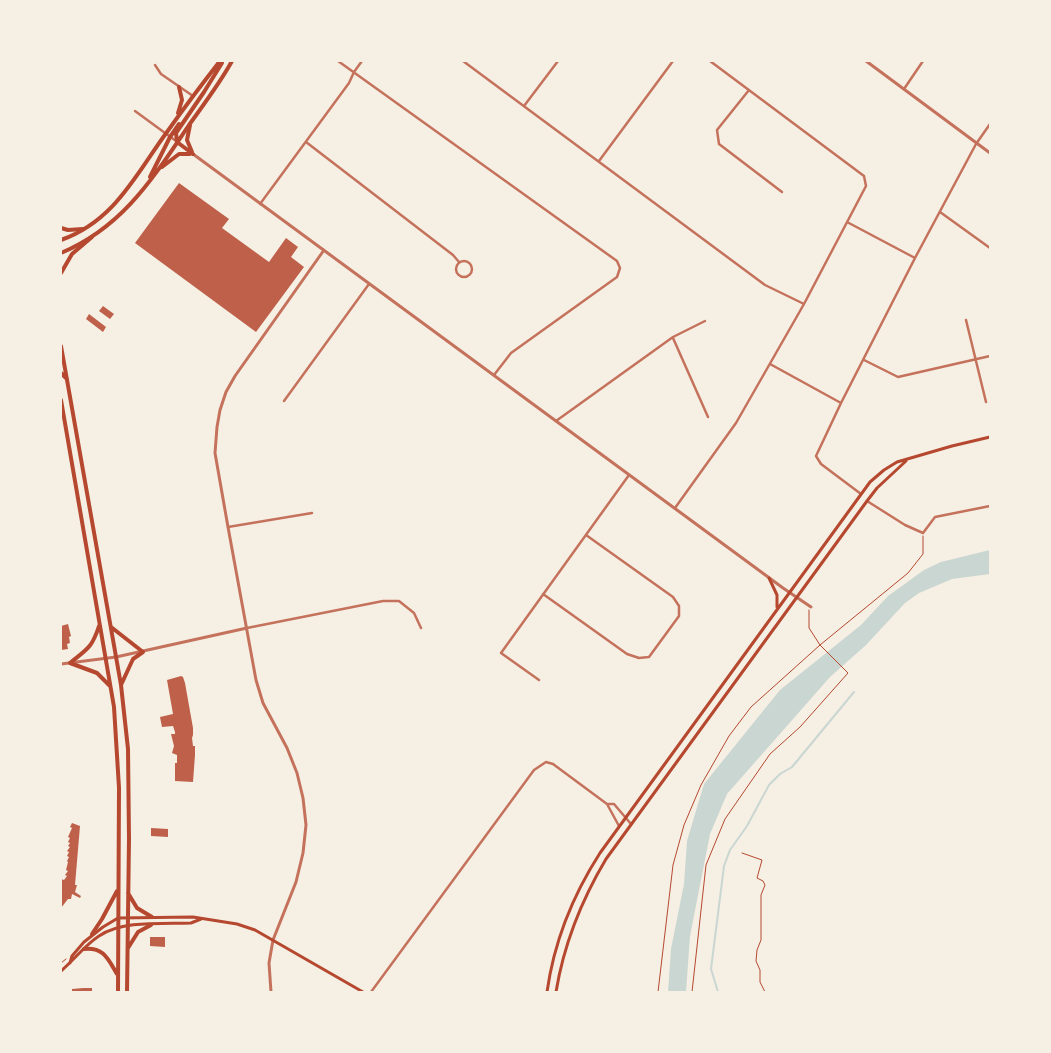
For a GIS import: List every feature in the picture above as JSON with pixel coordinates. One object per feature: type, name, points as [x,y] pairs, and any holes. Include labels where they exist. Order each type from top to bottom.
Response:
[{"type":"main road","points":[[61,240],[110,210],[123,196],[193,96],[222,61]]},
{"type":"main road","points":[[193,154],[178,142],[176,133],[204,92],[222,61]]},
{"type":"main road","points":[[61,273],[72,254],[132,204],[178,142],[233,61]]},
{"type":"main road","points":[[173,124],[182,100],[179,86]]},
{"type":"main road","points":[[144,188],[170,136],[190,108],[193,96]]},
{"type":"main road","points":[[190,123],[187,140],[193,154]]},
{"type":"main road","points":[[156,172],[179,154],[185,152],[193,154]]},
{"type":"main road","points":[[61,228],[68,230],[83,228]]},
{"type":"main road","points":[[61,253],[92,237]]},
{"type":"main road","points":[[61,346],[116,657],[128,749],[127,992]]},
{"type":"main road","points":[[61,373],[67,378]]},
{"type":"main road","points":[[61,400],[114,707],[118,755],[118,992]]},
{"type":"main road","points":[[547,992],[552,963],[573,902],[588,872],[619,826],[870,482],[897,462],[990,437]]},
{"type":"main road","points":[[556,992],[563,957],[581,904],[606,859],[867,501],[877,488],[907,460]]},
{"type":"main road","points":[[770,578],[777,595],[776,610]]},
{"type":"main road","points":[[70,663],[87,650],[94,640],[100,624]]},
{"type":"main road","points":[[111,627],[143,652],[133,659],[120,685]]},
{"type":"main road","points":[[70,663],[97,673],[110,686]]},
{"type":"main road","points":[[70,963],[72,956],[92,934],[102,919],[118,889]]},
{"type":"main road","points":[[128,891],[137,908],[152,917]]},
{"type":"main road","points":[[92,934],[118,918],[193,917],[237,924],[255,930],[274,940],[363,992]]},
{"type":"main road","points":[[61,971],[100,935],[118,927],[191,923],[202,918]]},
{"type":"main road","points":[[127,950],[138,932],[151,925]]},
{"type":"main road","points":[[84,949],[92,948],[105,954],[118,976]]},
{"type":"street","points":[[338,61],[617,261],[620,268],[617,277],[511,353],[494,375]]},
{"type":"street","points":[[260,204],[349,84],[354,72],[362,61]]},
{"type":"street","points":[[463,61],[765,285],[804,304]]},
{"type":"street","points":[[524,106],[558,61]]},
{"type":"street","points":[[599,161],[673,61]]},
{"type":"street","points":[[675,508],[736,423],[804,304],[866,186],[864,176],[710,61]]},
{"type":"street","points":[[866,61],[990,153]]},
{"type":"street","points":[[904,89],[923,61]]},
{"type":"street","points":[[155,65],[162,74],[193,96]]},
{"type":"street","points":[[749,90],[717,130],[719,144],[782,192]]},
{"type":"street","points":[[135,111],[178,142]]},
{"type":"street","points":[[861,494],[821,464],[816,456],[915,258],[976,144],[990,124]]},
{"type":"street","points":[[306,142],[453,255],[459,262]]},
{"type":"street","points":[[193,154],[789,593],[811,607]]},
{"type":"street","points":[[940,212],[990,248]]},
{"type":"street","points":[[847,222],[915,258]]},
{"type":"street","points":[[271,992],[268,963],[274,940],[296,882],[303,853],[306,825],[303,798],[297,773],[287,748],[263,703],[256,680],[216,453],[217,427],[226,392],[234,376],[324,250]]},
{"type":"street","points":[[464,260],[471,264],[472,270],[470,274],[462,277],[458,274],[456,270],[459,262],[464,260]]},
{"type":"street","points":[[284,401],[369,284]]},
{"type":"street","points":[[966,320],[986,402]]},
{"type":"street","points":[[556,421],[673,337],[705,321]]},
{"type":"street","points":[[673,337],[708,417]]},
{"type":"street","points":[[864,360],[898,376],[990,356]]},
{"type":"street","points":[[770,364],[841,403]]},
{"type":"street","points":[[539,680],[501,653],[629,475]]},
{"type":"street","points":[[867,501],[905,525],[923,533],[935,517],[990,506]]},
{"type":"street","points":[[228,527],[312,513]]},
{"type":"street","points":[[544,594],[627,654],[639,658],[649,657],[679,616],[679,606],[672,597],[586,535]]},
{"type":"street","points":[[61,664],[106,659],[143,652],[247,628],[383,601],[399,601],[414,612],[421,628]]},
{"type":"street","points":[[371,992],[534,770],[546,762],[553,764],[607,804],[619,826]]},
{"type":"street","points":[[607,804],[614,804],[631,824]]},
{"type":"path","points":[[658,992],[673,865],[684,825],[701,785],[729,736],[751,707],[820,645],[908,573],[923,554],[923,533]]},
{"type":"path","points":[[692,992],[706,865],[725,819],[770,754],[800,727],[848,673],[820,645],[809,628],[810,611],[805,606]]},
{"type":"path","points":[[742,853],[762,860],[757,878],[765,885],[760,895],[762,915],[760,929],[762,940],[757,950],[756,961],[760,970],[760,982],[765,992]]},
{"type":"shaded area","points":[[990,550],[990,574],[952,579],[919,593],[905,603],[866,645],[830,677],[727,794],[710,834],[690,936],[686,992],[668,992],[671,949],[684,884],[687,841],[704,784],[780,690],[861,625],[888,596],[924,570],[941,562]]},
{"type":"building","points":[[179,183],[229,219],[222,228],[269,262],[286,238],[298,247],[291,257],[304,267],[256,332],[135,243]]},
{"type":"building","points":[[103,306],[114,314],[110,319],[99,311]]},
{"type":"building","points":[[89,314],[106,327],[103,332],[86,319]]},
{"type":"building","points":[[68,624],[71,636],[69,637],[70,643],[67,644],[68,649],[61,650],[61,626]]},
{"type":"building","points":[[181,676],[185,683],[193,728],[192,738],[193,746],[195,746],[195,755],[193,782],[175,781],[177,755],[172,753],[174,746],[171,734],[175,734],[175,732],[173,726],[162,727],[160,717],[173,714],[167,680]]},
{"type":"building","points":[[72,823],[80,826],[75,892],[81,896],[80,898],[72,894],[71,899],[68,899],[61,908],[61,879],[64,880],[68,871],[66,870],[69,852],[67,851],[70,847],[68,842],[70,838],[68,837]]},
{"type":"building","points":[[151,828],[168,829],[168,837],[151,836]]},
{"type":"building","points":[[150,937],[165,937],[165,947],[150,946]]},
{"type":"building","points":[[92,988],[92,992],[72,992],[72,989]]},
{"type":"waterway","points":[[718,992],[711,969],[724,866],[730,850],[747,826],[769,785],[780,774],[792,767],[854,692]]}]
